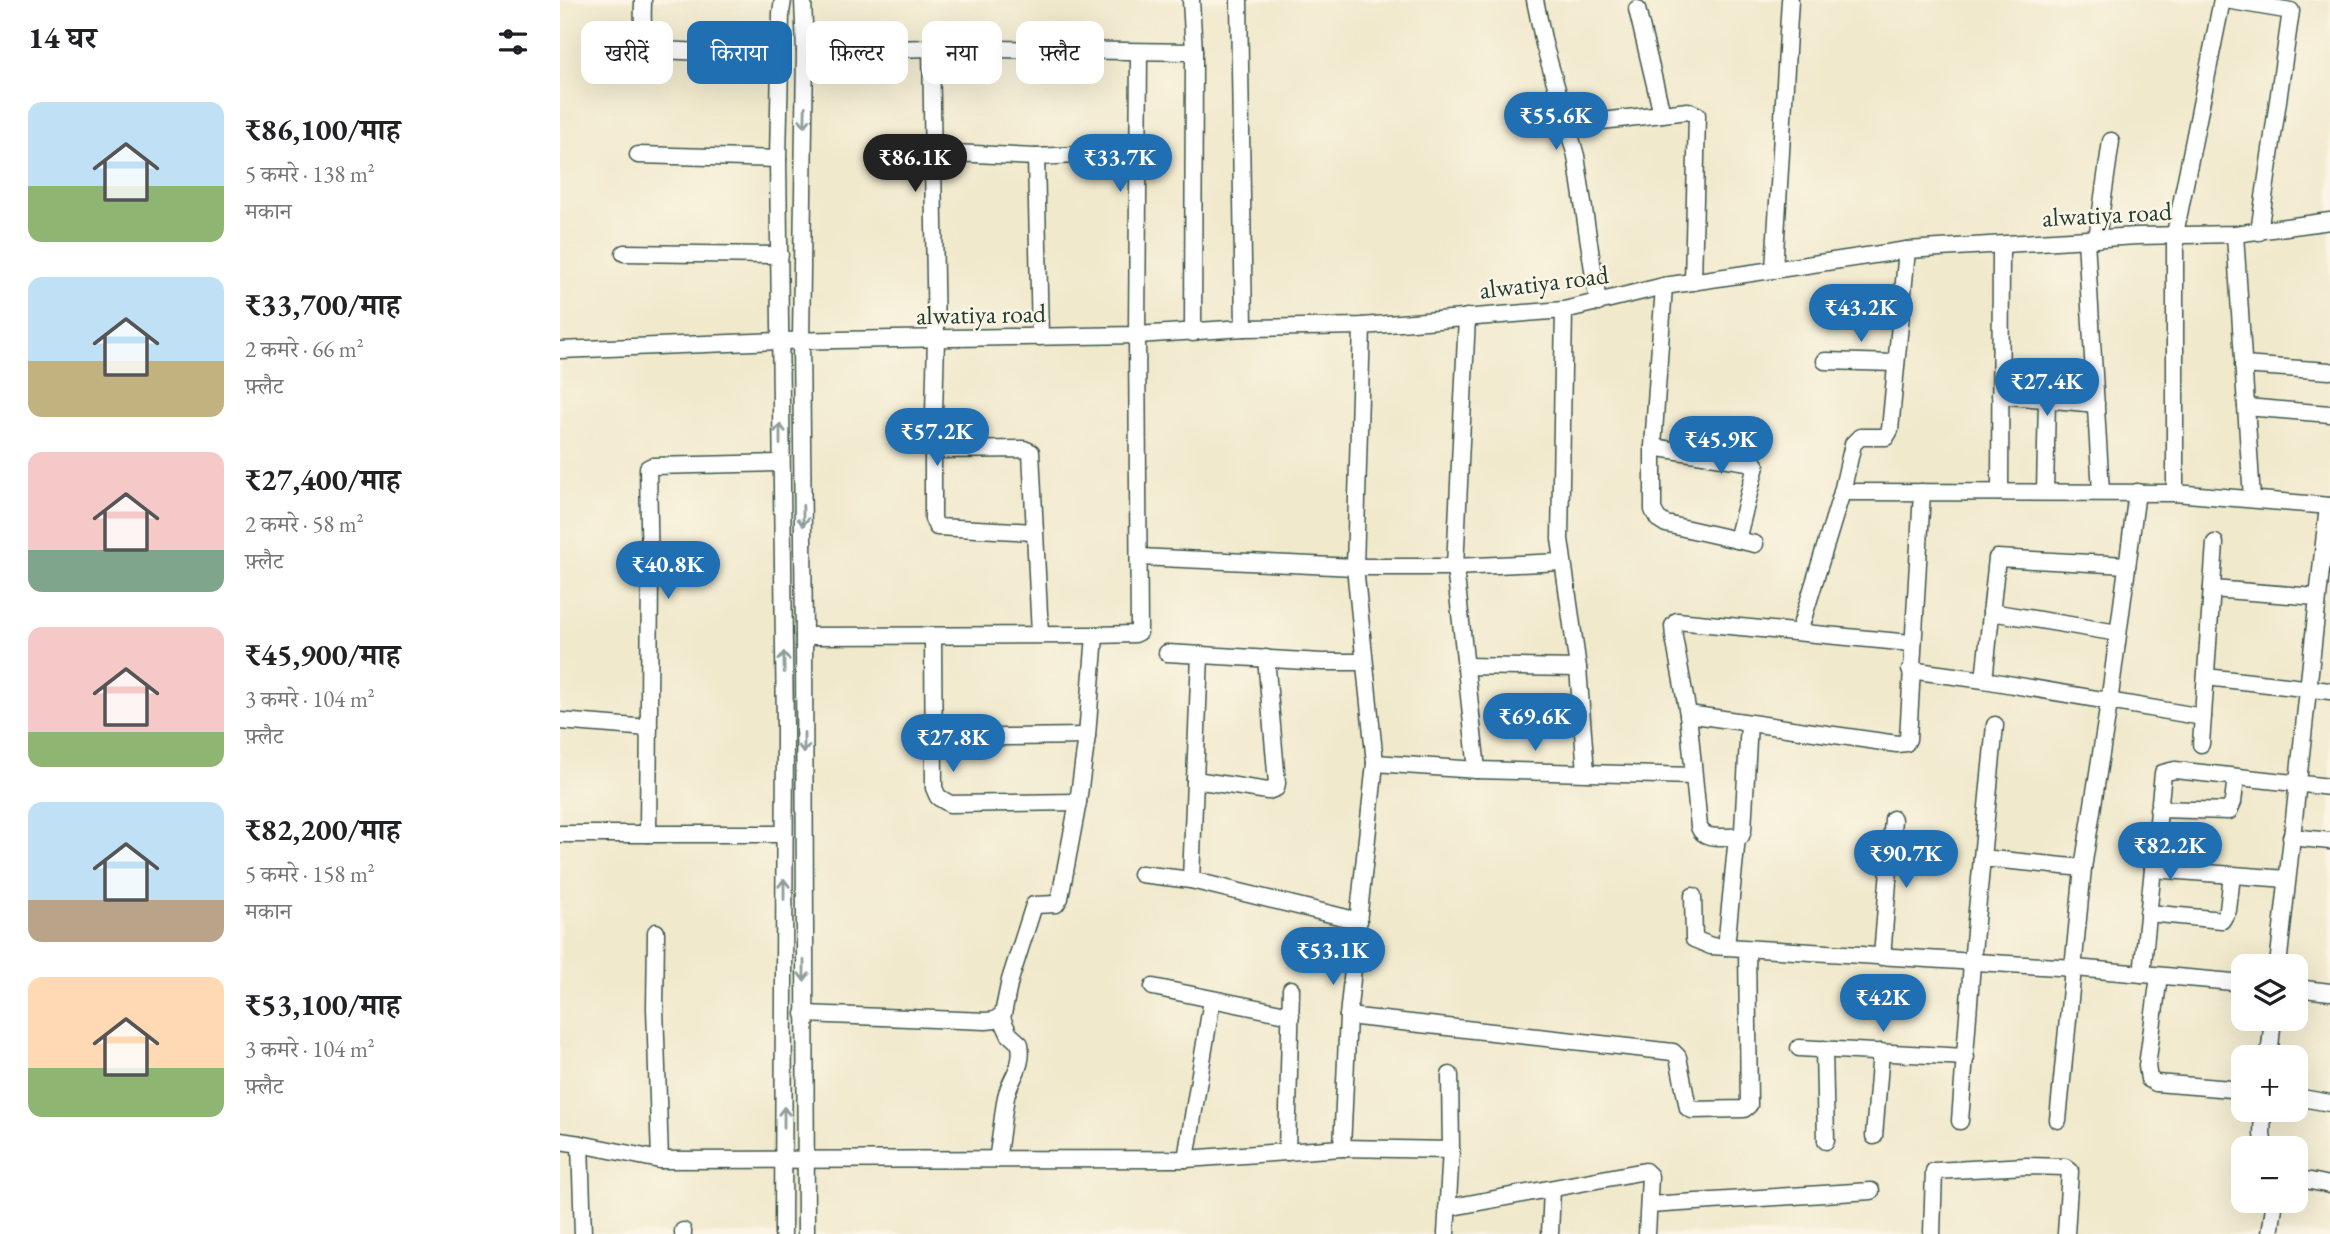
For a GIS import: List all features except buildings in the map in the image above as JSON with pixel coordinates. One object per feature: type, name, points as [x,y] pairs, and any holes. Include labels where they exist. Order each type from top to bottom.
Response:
[{"type":"street","points":[[643,0],[644,35],[647,41],[658,50],[687,51]]},
{"type":"street","points":[[780,21],[783,0]]},
{"type":"street","points":[[803,0],[805,51],[801,341],[806,1234]]},
{"type":"street","points":[[1191,0],[1194,52],[1193,333]]},
{"type":"street","points":[[1239,0],[1244,328]]},
{"type":"street","points":[[1535,0],[1544,44],[1577,164],[1598,303]]},
{"type":"street","points":[[1774,270],[1790,0]]},
{"type":"street","points":[[2175,493],[2175,234],[2224,0],[2291,11],[2259,232]]},
{"type":"street","points":[[1637,9],[1662,114]]},
{"type":"street","points":[[805,51],[922,48]]},
{"type":"street","points":[[1002,49],[1194,52]]},
{"type":"street","points":[[804,636],[933,637],[1139,632],[1139,52]]},
{"type":"street","points":[[780,84],[779,341],[785,729],[783,1234]]},
{"type":"street","points":[[932,84],[936,339],[933,519],[937,527],[1035,531]]},
{"type":"street","points":[[1567,125],[1688,111],[1697,115],[1693,282]]},
{"type":"street","points":[[2101,492],[2092,239],[2111,141]]},
{"type":"street","points":[[933,152],[1036,157],[1138,152]]},
{"type":"street","points":[[638,155],[778,159]]},
{"type":"street","points":[[1036,157],[1040,337]]},
{"type":"street","name":"alwatiya road","points":[[560,350],[779,341],[1137,335],[1244,328],[1362,326],[1564,310],[1664,286],[1907,250],[2175,234],[2235,234],[2330,221]]},
{"type":"street","points":[[2235,234],[2252,499]]},
{"type":"street","points":[[2000,492],[2001,245]]},
{"type":"street","points":[[1799,632],[1856,439],[1888,435],[1907,250]]},
{"type":"street","points":[[624,253],[780,256]]},
{"type":"street","points":[[1664,286],[1653,447],[1653,510],[1658,519],[1666,524],[1755,544]]},
{"type":"street","points":[[1564,310],[1561,562],[1578,668],[1586,772]]},
{"type":"street","points":[[1467,317],[1455,568],[1477,771]]},
{"type":"street","points":[[1342,1148],[1348,1016],[1375,763],[1355,567],[1362,326]]},
{"type":"street","points":[[1825,361],[1896,363]]},
{"type":"street","points":[[2243,365],[2330,371]]},
{"type":"street","points":[[2000,395],[2096,404]]},
{"type":"street","points":[[2045,492],[2047,399]]},
{"type":"street","points":[[2246,407],[2330,414]]},
{"type":"street","points":[[1653,447],[1754,463],[1756,467],[1737,540]]},
{"type":"street","points":[[933,450],[1024,449],[1031,452],[1040,634]]},
{"type":"street","points":[[648,834],[648,468],[780,463]]},
{"type":"street","points":[[1842,492],[2175,493],[2329,506],[2296,784],[2279,954]]},
{"type":"street","points":[[1688,714],[1902,744],[1908,739],[1911,643],[1922,492]]},
{"type":"street","points":[[2058,1120],[2083,867],[2109,703],[2137,492]]},
{"type":"street","points":[[2201,744],[2215,542]]},
{"type":"street","points":[[1139,557],[1355,567],[1455,568],[1561,562]]},
{"type":"street","points":[[1984,680],[1997,558],[2127,565]]},
{"type":"street","points":[[2212,589],[2318,597]]},
{"type":"street","points":[[1991,612],[2118,633]]},
{"type":"street","points":[[1749,723],[1741,836],[1705,836],[1701,832],[1688,714],[1674,636],[1673,626],[1677,621],[1911,643]]},
{"type":"street","points":[[804,1014],[986,1021],[1000,1016],[1034,905],[1058,902],[1079,802],[1095,635]]},
{"type":"street","points":[[933,637],[934,788],[938,797],[950,804],[1079,802]]},
{"type":"street","points":[[1167,653],[1364,662]]},
{"type":"street","points":[[1191,880],[1200,655]]},
{"type":"street","points":[[1195,780],[1268,790],[1276,788],[1266,658]]},
{"type":"street","points":[[1465,666],[1578,668]]},
{"type":"street","points":[[1910,670],[2203,717]]},
{"type":"street","points":[[2206,677],[2330,691]]},
{"type":"street","points":[[560,721],[649,728]]},
{"type":"street","points":[[1960,1121],[1995,725]]},
{"type":"street","points":[[935,738],[1087,736]]},
{"type":"street","points":[[1375,763],[1477,771],[1693,776]]},
{"type":"street","points":[[2231,1089],[2156,1083],[2149,1079],[2147,1066],[2151,975],[2148,913],[2162,773],[2175,770],[2330,787]]},
{"type":"street","points":[[2158,809],[2223,813],[2229,811],[2233,802],[2236,777]]},
{"type":"street","points":[[1882,957],[1893,819]]},
{"type":"street","points":[[560,834],[783,834]]},
{"type":"street","points":[[1726,947],[1737,837]]},
{"type":"street","points":[[2291,837],[2330,841]]},
{"type":"street","points":[[1982,858],[2083,867]]},
{"type":"street","points":[[2153,869],[2287,879]]},
{"type":"street","points":[[1141,874],[1191,880],[1359,921]]},
{"type":"street","points":[[2148,913],[2222,920],[2228,911],[2232,875]]},
{"type":"street","points":[[1693,896],[1694,939],[1711,946],[2075,968],[2231,982]]},
{"type":"street","points":[[656,932],[655,1020],[660,1160]]},
{"type":"street","points":[[1348,1016],[1673,1052],[1678,1057],[1688,1108],[1744,1109],[1749,1105],[1750,1077],[1747,949]]},
{"type":"street","points":[[1153,987],[1290,1015]]},
{"type":"street","points":[[1287,1152],[1291,989]]},
{"type":"street","points":[[2308,989],[2330,992]]},
{"type":"street","points":[[1185,1159],[1212,1000]]},
{"type":"street","points":[[997,1159],[1007,1093],[1015,1079],[1021,1055],[1020,1044],[1004,1027],[1000,1016]]},
{"type":"street","points":[[1799,1048],[1966,1057]]},
{"type":"street","points":[[1824,1049],[1826,1140]]},
{"type":"street","points":[[1874,1136],[1881,1052]]},
{"type":"street","points":[[1446,1234],[1451,1150],[1450,1075]]},
{"type":"street","points":[[2308,1099],[2330,1103]]},
{"type":"street","points":[[560,1141],[660,1160],[1185,1159],[1342,1148],[1451,1150]]},
{"type":"street","points":[[580,1144],[583,1234]]},
{"type":"street","points":[[1932,1234],[1934,1171],[2027,1166],[2065,1167],[2070,1171],[2066,1234]]},
{"type":"street","points":[[1447,1208],[1645,1171],[1650,1176],[1647,1234]]},
{"type":"street","points":[[2308,1180],[2330,1185]]},
{"type":"street","points":[[1550,1234],[1552,1189]]},
{"type":"street","points":[[1649,1205],[1871,1191]]},
{"type":"street","points":[[2270,1234],[2274,1213]]}]
